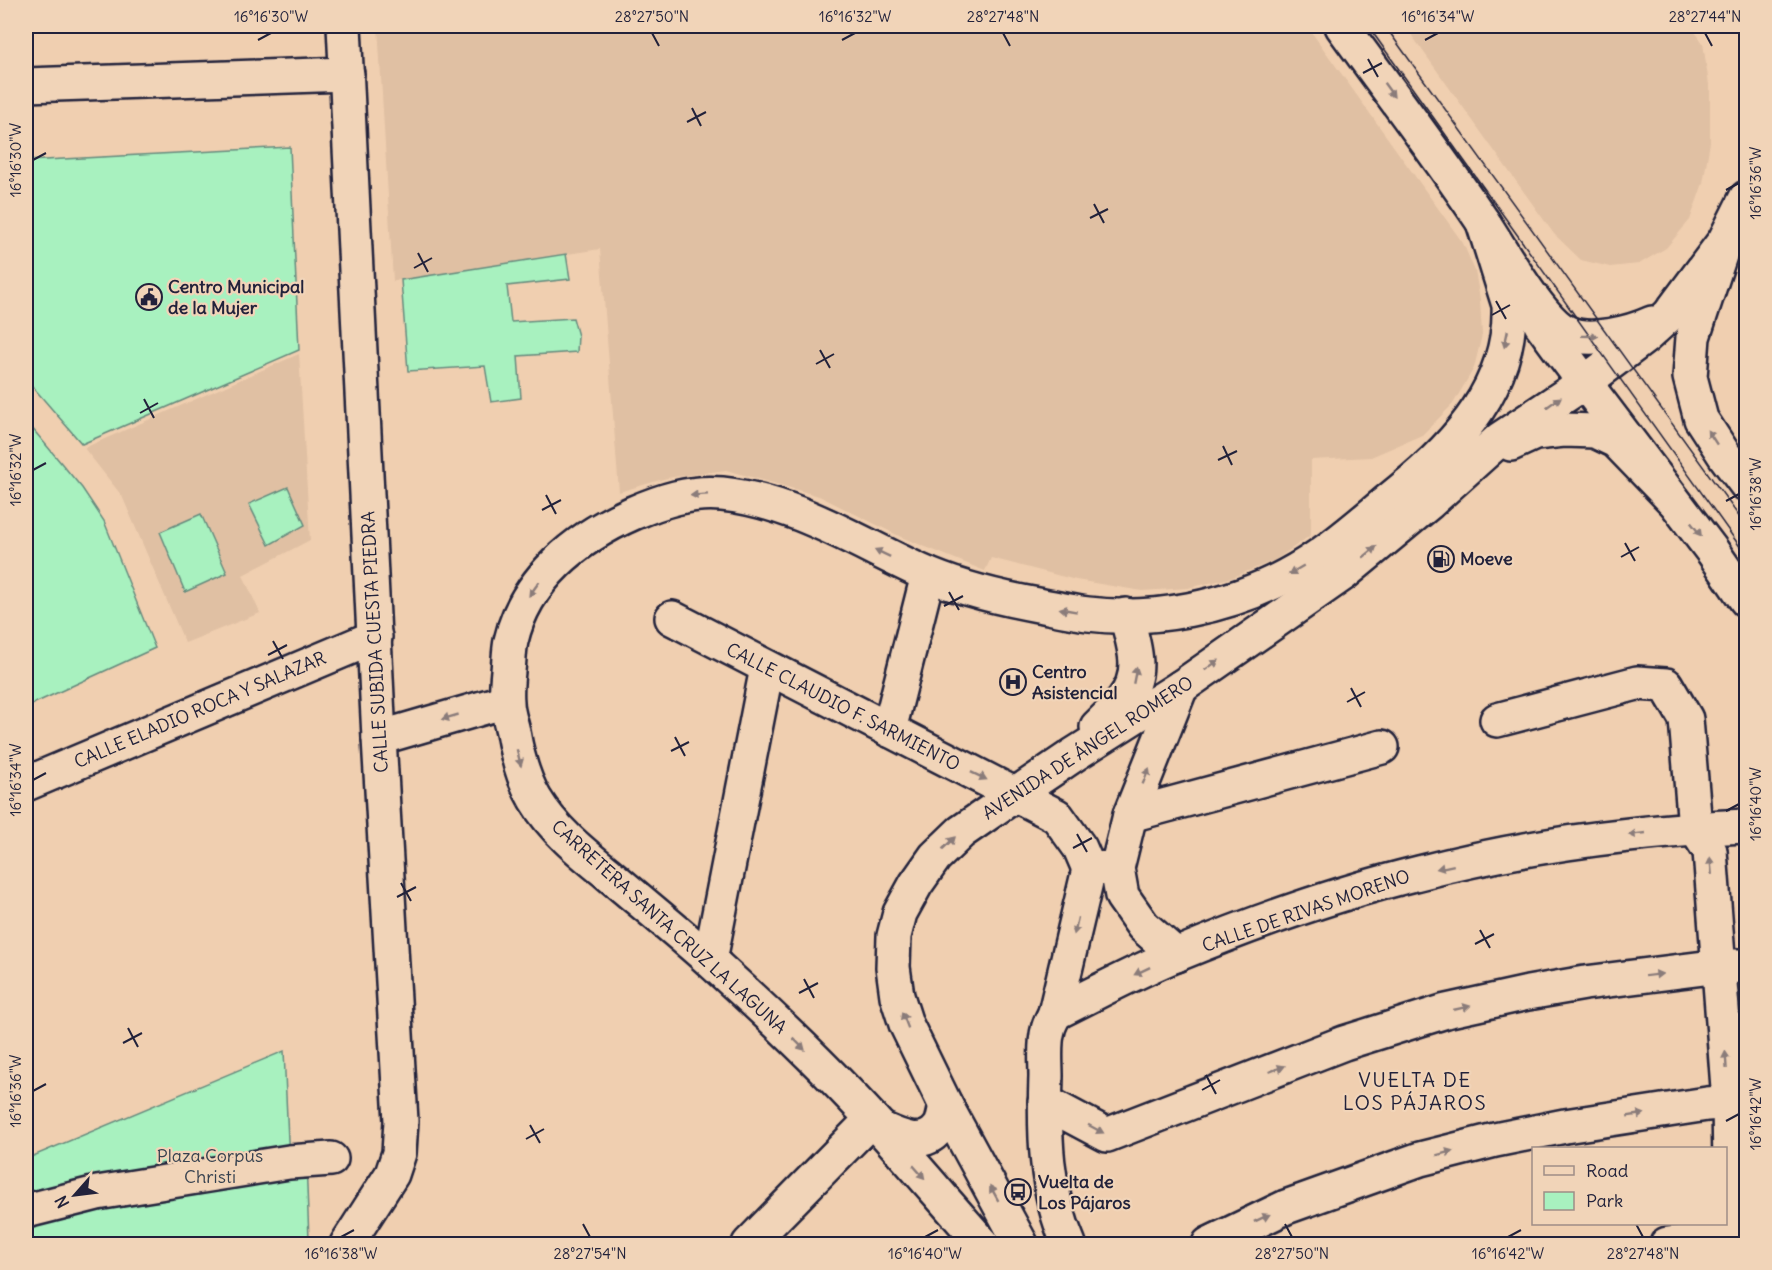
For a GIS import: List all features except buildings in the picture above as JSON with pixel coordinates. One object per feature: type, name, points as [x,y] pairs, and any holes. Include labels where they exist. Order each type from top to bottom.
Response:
[{"type":"street","name":"CALLE SUBIDA CUESTA PIEDRA","points":[[344,26],[379,738],[401,1120],[399,1154],[392,1174],[347,1245]]},
{"type":"street","points":[[1342,26],[1483,222],[1518,277],[1551,322],[1568,333],[1590,338],[1644,327],[1669,315]]},
{"type":"street","points":[[26,85],[347,74]]},
{"type":"street","name":"AVENIDA DE ÁNGEL ROMERO","points":[[1022,1245],[946,1106],[906,1024],[897,996],[893,967],[894,936],[900,913],[916,884],[935,857],[961,832],[1075,754],[1181,687],[1343,574],[1430,502],[1500,439],[1584,383],[1646,336],[1669,315],[1725,240],[1746,198]]},
{"type":"street","name":"CARRETERA SANTA CRUZ LA LAGUNA","points":[[983,1245],[876,1123],[779,1025],[710,960],[581,852],[555,827],[535,799],[522,771],[506,701],[511,641],[530,593],[554,564],[613,521],[680,496],[716,493],[756,499],[806,517],[928,575],[1002,598],[1090,614],[1126,615],[1172,613],[1210,606],[1242,595],[1282,579],[1330,548],[1430,467],[1460,435],[1485,400],[1503,352],[1509,305],[1483,222]]},
{"type":"street","points":[[1725,240],[1693,337],[1690,377],[1701,419],[1746,484]]},
{"type":"street","points":[[1518,277],[1541,324],[1713,552],[1746,600]]},
{"type":"street","points":[[1484,454],[1504,448],[1535,433],[1564,430],[1595,431],[1616,441],[1672,499]]},
{"type":"street","points":[[889,730],[928,575]]},
{"type":"street","points":[[1075,754],[1133,686],[1137,668],[1126,615]]},
{"type":"street","name":"CALLE CLAUDIO F. SARMIENTO","points":[[672,618],[1057,816],[1080,848],[1103,868]]},
{"type":"street","name":"CALLE ELADIO ROCA Y SALAZAR","points":[[26,784],[375,637]]},
{"type":"street","points":[[710,960],[767,668]]},
{"type":"street","points":[[1497,720],[1637,684],[1666,685],[1686,719],[1695,828],[1710,851],[1733,966],[1738,1101],[1736,1239],[1666,1245]]},
{"type":"street","points":[[1069,1245],[1053,1199],[1047,1167],[1045,1102],[1047,1030],[1055,1013],[1103,868],[1130,815],[1181,687]]},
{"type":"street","points":[[379,738],[506,701]]},
{"type":"street","points":[[1130,815],[1382,747]]},
{"type":"street","name":"CALLE DE RIVAS MORENO","points":[[1055,1013],[1176,955],[1301,908],[1419,873],[1533,848],[1584,840],[1695,828],[1746,826]]},
{"type":"street","points":[[1103,868],[1143,926],[1176,955]]},
{"type":"street","points":[[1045,1102],[1107,1135],[1344,1043],[1446,1011],[1551,989],[1733,966]]},
{"type":"street","points":[[1209,1245],[1287,1207],[1420,1159],[1565,1126],[1738,1101]]},
{"type":"street","points":[[749,1245],[876,1123],[907,1139],[919,1139],[939,1128],[946,1106]]},
{"type":"street","points":[[26,1211],[97,1193],[289,1162],[331,1159]]},
{"type":"shaded area","points":[[378,26],[1307,26],[1463,243],[1475,271],[1480,299],[1482,335],[1474,368],[1453,404],[1422,435],[1371,457],[1311,460],[1311,535],[1275,560],[1231,578],[1188,588],[1142,591],[1076,580],[991,558],[985,571],[901,537],[819,496],[726,470],[667,478],[619,492],[600,249],[393,281]]},
{"type":"shaded area","points":[[1405,26],[1691,26],[1703,43],[1710,92],[1710,142],[1703,183],[1690,220],[1666,248],[1639,264],[1610,267],[1581,260],[1554,234]]},
{"type":"shaded area","points":[[299,354],[310,540],[243,575],[260,613],[185,643],[122,496],[84,448]]},
{"type":"green space","points":[[290,147],[299,350],[82,444],[26,379],[26,161]]},
{"type":"green space","points":[[566,254],[570,279],[507,286],[511,322],[573,318],[578,336],[577,352],[518,356],[521,398],[491,402],[485,366],[408,371],[401,280]]},
{"type":"green space","points":[[26,421],[82,488],[104,521],[155,648],[26,707]]},
{"type":"green space","points":[[288,487],[305,525],[269,545],[249,504]]},
{"type":"green space","points":[[201,514],[227,573],[185,592],[160,532]]},
{"type":"green space","name":"Plaza Corpus Christi","points":[[284,1051],[289,1162],[306,1160],[309,1240],[306,1244],[26,1244],[26,1159]]},
{"type":"tram line","points":[[1368,26],[1746,555]]},
{"type":"tram line","points":[[1385,26],[1746,526]]},
{"type":"place","name":"Centro Municipal de la Mujer","points":[[149,297]]},
{"type":"place","name":"Moeve","points":[[1441,559]]},
{"type":"place","name":"Centro Asistencial","points":[[1013,682]]},
{"type":"place","name":"Vuelta de Los Pájaros","points":[[1018,1192]]},
{"type":"district","name":"VUELTA DE LOS PÁJAROS","points":[[1415,1092]]}]
